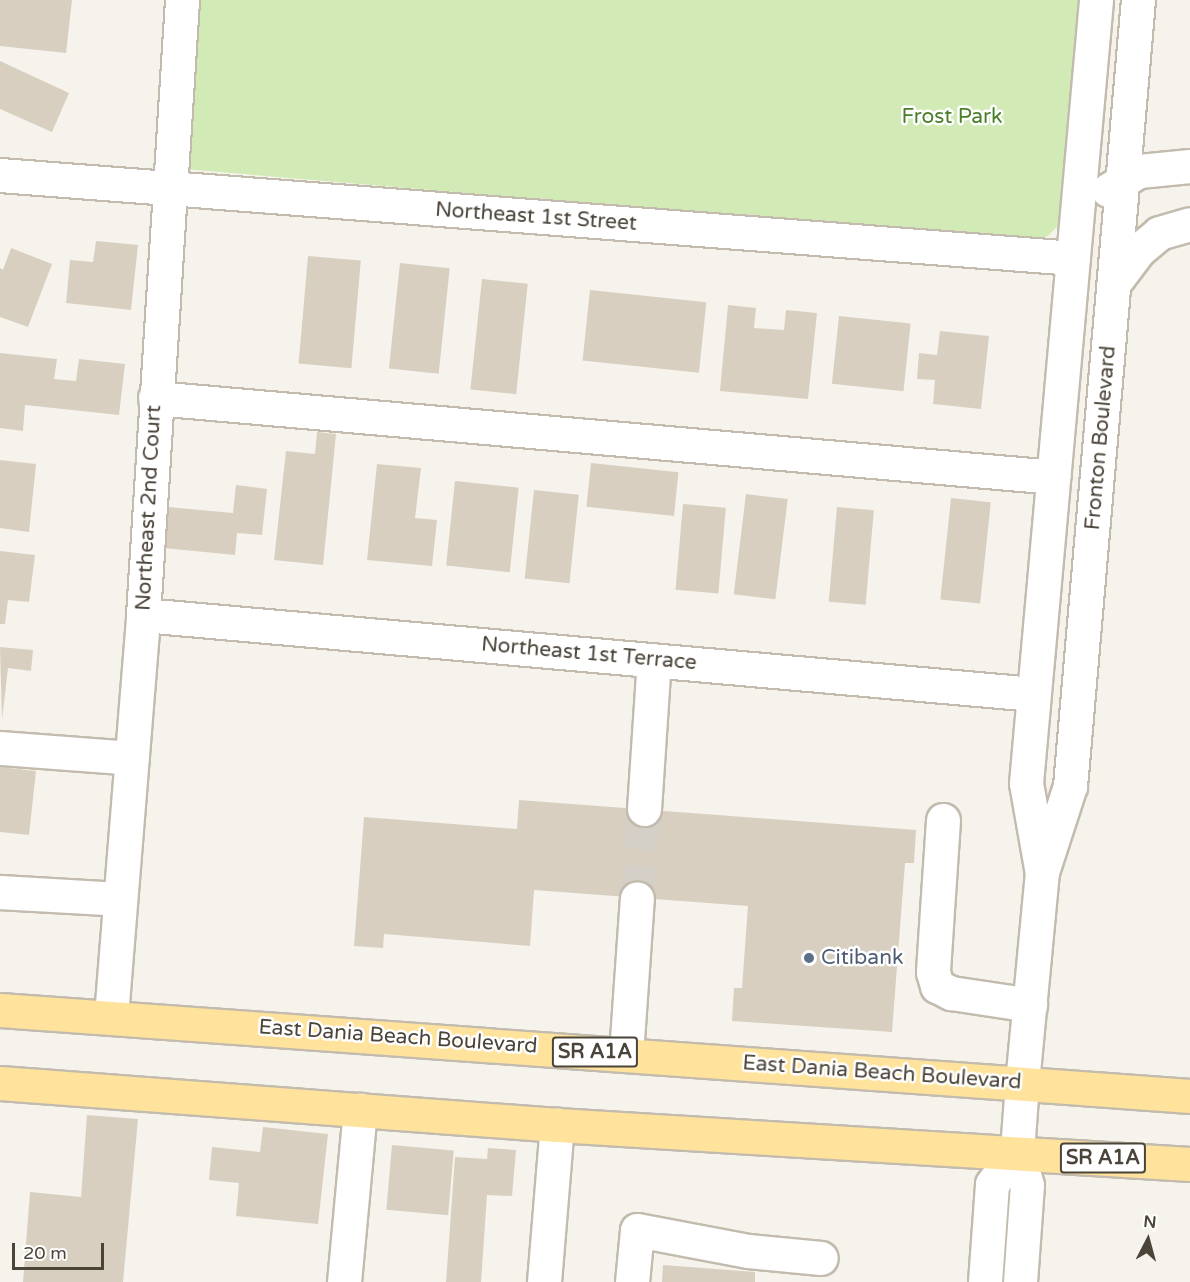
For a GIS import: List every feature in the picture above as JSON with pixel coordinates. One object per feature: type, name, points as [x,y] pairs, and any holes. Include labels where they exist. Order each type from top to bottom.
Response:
[{"type":"main road","name":"East Dania Beach Boulevard","points":[[0,1010],[111,1016],[1190,1096]]},
{"type":"main road","name":"SR A1A","points":[[0,1083],[557,1125],[1017,1151],[1190,1164]]},
{"type":"street","name":"Northeast 2nd Court","points":[[111,1016],[143,615],[167,189],[182,0]]},
{"type":"street","name":"Fronton Boulevard","points":[[1042,872],[1026,783],[1096,0]]},
{"type":"street","name":"Fronton Boulevard","points":[[1017,1151],[1042,872],[1070,786],[1138,0]]},
{"type":"street","points":[[1076,224],[1123,179],[1153,168],[1190,166]]},
{"type":"street","name":"Northeast 1st Street","points":[[0,175],[1073,258]]},
{"type":"street","points":[[1114,283],[1139,250],[1159,233],[1190,224]]},
{"type":"street","points":[[155,398],[1054,477]]},
{"type":"street","name":"Northeast 1st Terrace","points":[[143,615],[1034,694]]},
{"type":"street","points":[[644,809],[654,660]]},
{"type":"street","points":[[0,748],[132,759]]},
{"type":"street","points":[[943,820],[933,972],[937,986],[951,993],[1030,1005]]},
{"type":"street","points":[[0,892],[120,898]]},
{"type":"street","points":[[626,1054],[637,898]]},
{"type":"street","points":[[344,1282],[360,1110]]},
{"type":"street","points":[[544,1282],[557,1125]]},
{"type":"street","points":[[985,1282],[992,1184],[1017,1151]]},
{"type":"street","points":[[1017,1151],[1027,1185],[1020,1282]]},
{"type":"street","points":[[632,1282],[637,1230],[748,1251],[821,1258]]},
{"type":"green space","name":"Frost Park","points":[[196,0],[1082,0],[1063,220],[1048,236],[1033,241],[184,169]]},
{"type":"building","points":[[0,0],[72,0],[66,53],[0,46]]},
{"type":"building","points":[[0,61],[69,93],[52,132],[0,109]]},
{"type":"building","points":[[96,241],[138,245],[131,310],[66,303],[70,260],[93,262]]},
{"type":"building","points":[[11,248],[52,264],[28,327],[0,317],[0,268],[3,270]]},
{"type":"building","points":[[308,256],[361,261],[351,368],[299,364]]},
{"type":"building","points":[[400,263],[450,268],[439,374],[389,368]]},
{"type":"building","points":[[482,279],[528,284],[516,394],[470,389]]},
{"type":"building","points":[[590,290],[706,302],[699,373],[583,361]]},
{"type":"building","points":[[728,305],[756,308],[754,328],[784,330],[786,310],[817,313],[808,399],[720,391]]},
{"type":"building","points":[[839,316],[911,324],[903,391],[832,384]]},
{"type":"building","points":[[940,331],[989,336],[981,409],[933,404],[935,380],[917,379],[919,353],[937,355]]},
{"type":"building","points":[[0,353],[57,359],[54,379],[76,381],[79,359],[125,364],[119,415],[25,405],[23,431],[0,428]]},
{"type":"building","points":[[317,432],[336,434],[323,565],[274,560],[286,451],[315,454]]},
{"type":"building","points":[[0,460],[36,464],[29,532],[0,528]]},
{"type":"building","points":[[591,463],[679,472],[674,516],[586,507]]},
{"type":"building","points":[[377,464],[421,468],[415,518],[437,520],[432,566],[367,560]]},
{"type":"building","points":[[455,481],[519,488],[510,572],[446,566]]},
{"type":"building","points":[[236,485],[267,489],[262,535],[237,533],[235,555],[153,547],[157,506],[233,513]]},
{"type":"building","points":[[534,490],[579,495],[569,583],[525,579]]},
{"type":"building","points":[[746,494],[788,499],[775,599],[734,594]]},
{"type":"building","points":[[951,498],[991,502],[980,604],[940,599]]},
{"type":"building","points":[[683,504],[726,508],[718,593],[676,590]]},
{"type":"building","points":[[837,507],[874,510],[866,605],[829,602]]},
{"type":"building","points":[[0,551],[35,555],[29,602],[8,600],[5,624],[0,624]]},
{"type":"building","points":[[0,647],[33,650],[31,671],[8,668],[2,720]]},
{"type":"building","points":[[0,767],[36,771],[29,835],[0,832]]},
{"type":"building","points":[[519,800],[916,830],[914,863],[905,863],[892,1032],[732,1021],[734,988],[742,988],[748,906],[534,890],[530,946],[384,934],[383,948],[354,946],[364,817],[517,829]]},
{"type":"building","points":[[87,1115],[138,1119],[123,1282],[23,1282],[30,1192],[81,1197]]},
{"type":"building","points":[[263,1127],[328,1134],[318,1224],[236,1216],[239,1183],[209,1180],[212,1147],[260,1152]]},
{"type":"building","points":[[392,1145],[454,1150],[448,1215],[386,1210]]},
{"type":"building","points":[[488,1148],[516,1150],[512,1196],[487,1195],[481,1282],[446,1282],[455,1157],[487,1159]]},
{"type":"building","points":[[663,1265],[755,1272],[755,1282],[662,1282]]},
{"type":"tunnel","points":[[637,898],[644,809]]},
{"type":"place","name":"Citibank","points":[[809,958]]}]
